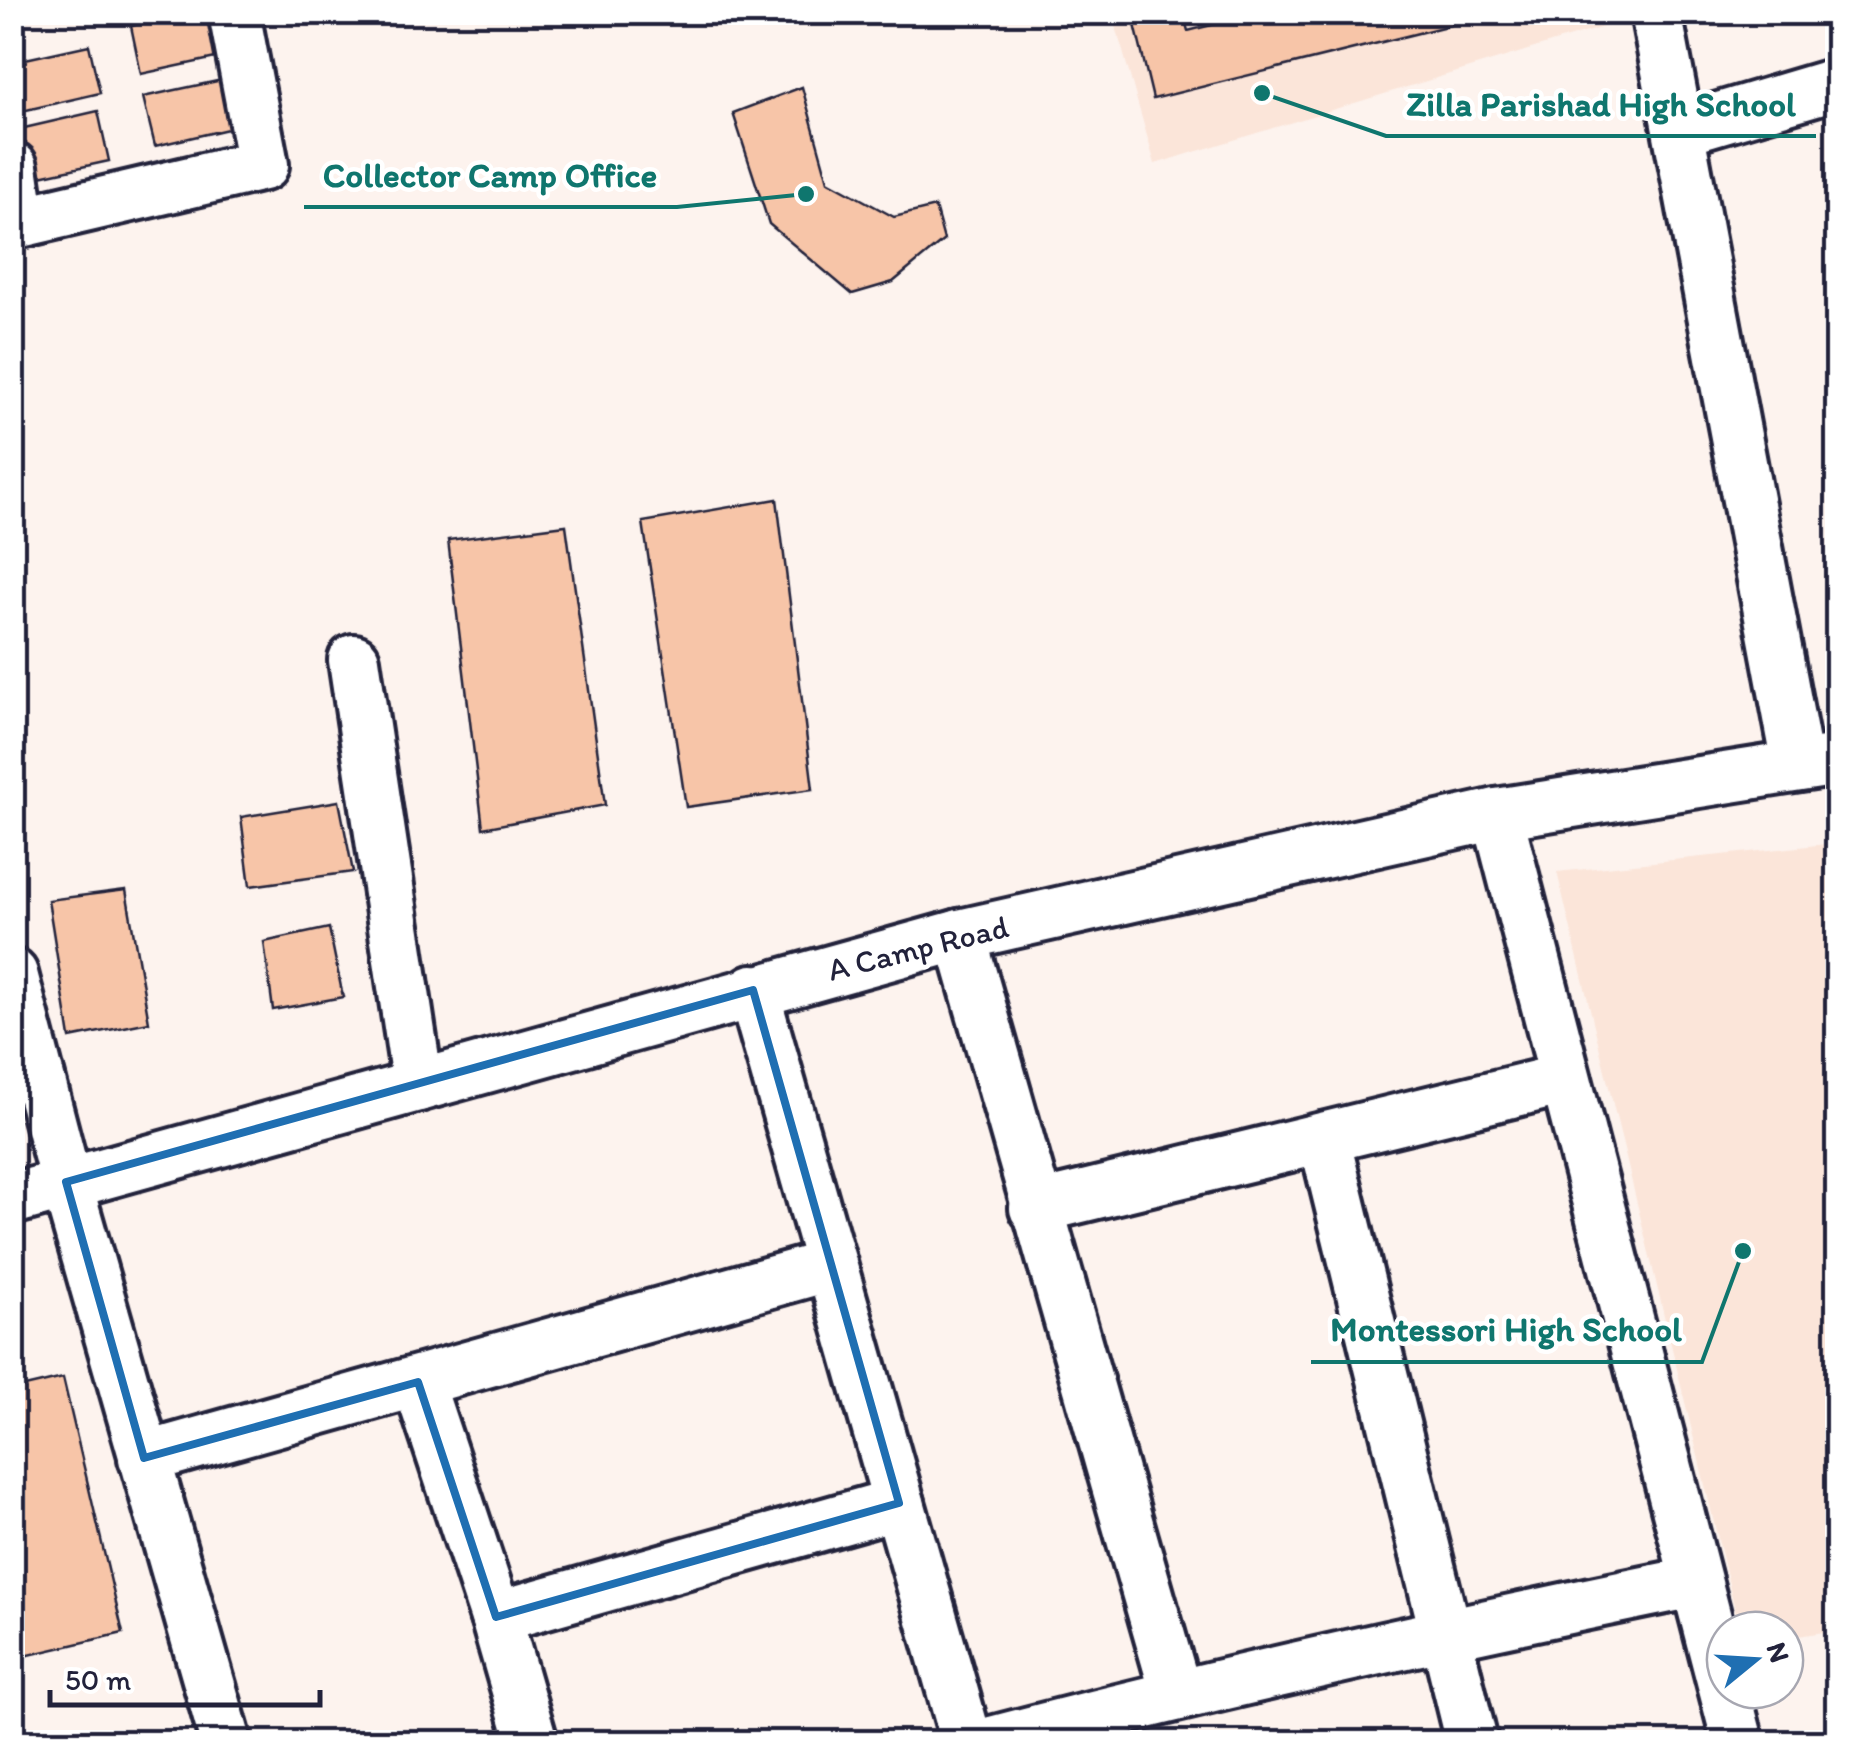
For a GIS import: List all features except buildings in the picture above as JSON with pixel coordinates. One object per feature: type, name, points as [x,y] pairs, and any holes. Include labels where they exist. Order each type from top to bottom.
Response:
[{"type":"street","points":[[12,167],[20,222],[263,164],[234,12]]},
{"type":"street","points":[[1656,12],[1818,762]]},
{"type":"street","points":[[1679,130],[1838,83]]},
{"type":"street","points":[[354,660],[418,1086]]},
{"type":"street","name":"A Camp Road","points":[[12,1199],[960,935],[1497,814],[1818,762]]},
{"type":"street","points":[[1497,814],[1738,1742]]},
{"type":"street","points":[[960,935],[1176,1693]]},
{"type":"street","points":[[12,974],[66,1182],[226,1742]]},
{"type":"street","points":[[753,990],[967,1742]]},
{"type":"street","points":[[1036,1208],[1564,1080]]},
{"type":"street","points":[[1324,1138],[1472,1742]]},
{"type":"street","points":[[144,1458],[832,1266]]},
{"type":"street","points":[[418,1382],[496,1617],[532,1742]]},
{"type":"street","points":[[496,1617],[899,1503]]},
{"type":"street","points":[[992,1742],[1176,1693],[1694,1582]]},
{"type":"highlighted area","points":[[753,990],[899,1503],[496,1617],[418,1382],[144,1458],[66,1182]]},
{"type":"shaded area","points":[[1620,12],[1623,21],[1155,164],[1112,13]]},
{"type":"shaded area","points":[[1837,843],[1837,1630],[1805,1635],[1805,1610],[1735,1610],[1557,872]]},
{"type":"place","name":"Zilla Parishad High School","points":[[1262,93]]},
{"type":"place","name":"Collector Camp Office","points":[[806,194]]},
{"type":"place","name":"Montessori High School","points":[[1743,1251]]}]
